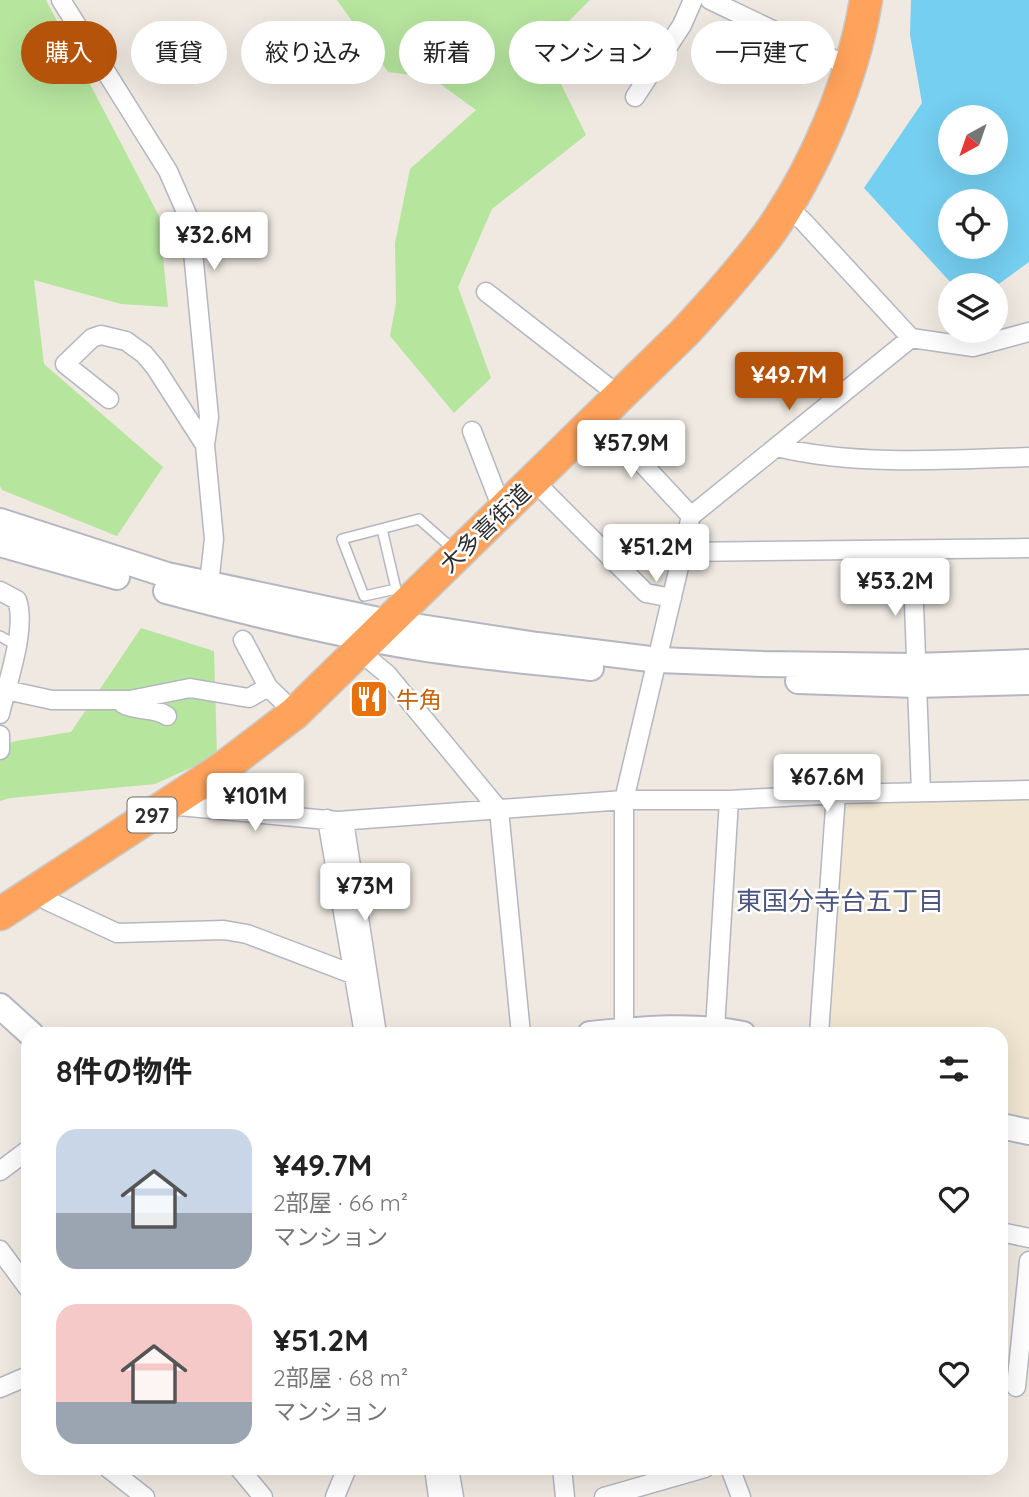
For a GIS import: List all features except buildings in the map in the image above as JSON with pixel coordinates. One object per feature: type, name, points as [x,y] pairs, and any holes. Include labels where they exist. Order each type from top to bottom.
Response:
[{"type":"highway","name":"大多喜街道","points":[[0,914],[223,768],[295,713],[610,407],[723,291],[761,244],[815,154],[850,67],[866,0]]},
{"type":"street","points":[[61,0],[169,171],[190,221],[208,417],[205,445],[214,539],[209,584]]},
{"type":"street","points":[[635,97],[681,25],[693,0]]},
{"type":"street","points":[[710,0],[850,67]]},
{"type":"street","points":[[786,206],[911,338],[973,347],[1029,332]]},
{"type":"street","points":[[486,292],[610,407],[691,516]]},
{"type":"street","points":[[108,400],[65,364],[92,338],[101,335],[126,341],[144,354],[205,445]]},
{"type":"street","points":[[624,1027],[624,800],[691,516],[911,338]]},
{"type":"street","points":[[472,431],[503,511]]},
{"type":"street","points":[[777,447],[812,456],[946,460],[1029,457]]},
{"type":"street","points":[[534,481],[646,593],[672,598]]},
{"type":"street","points":[[0,522],[167,575],[209,584],[373,638]]},
{"type":"street","points":[[0,544],[256,615],[373,638],[656,668],[763,664],[1029,682]]},
{"type":"street","points":[[683,552],[1029,548]]},
{"type":"street","points":[[912,550],[921,792]]},
{"type":"street","points":[[0,591],[17,600],[20,609],[16,645],[0,714]]},
{"type":"street","points":[[373,638],[387,674],[499,810],[520,1027]]},
{"type":"street","points":[[243,640],[268,687],[295,713]]},
{"type":"street","points":[[915,676],[1029,663]]},
{"type":"street","points":[[6,690],[52,700],[118,700],[143,698],[190,688],[248,698],[268,687]]},
{"type":"street","points":[[118,700],[131,708],[163,712],[167,716]]},
{"type":"street","points":[[0,735],[0,750]]},
{"type":"street","points":[[168,805],[336,820],[624,800],[729,800],[836,794],[1029,790]]},
{"type":"street","points":[[819,1027],[836,794]]},
{"type":"street","points":[[715,1027],[729,800]]},
{"type":"street","points":[[336,820],[363,1027]]},
{"type":"street","points":[[336,820],[376,1027]]},
{"type":"street","points":[[36,892],[48,901],[117,933],[224,930],[247,934],[355,975]]},
{"type":"street","points":[[0,1006],[23,1027]]},
{"type":"street","points":[[1008,1128],[1029,1132]]},
{"type":"street","points":[[0,1171],[21,1155]]},
{"type":"street","points":[[1008,1233],[1029,1238]]},
{"type":"street","points":[[0,1250],[21,1278]]},
{"type":"street","points":[[1015,1387],[1029,1261]]},
{"type":"street","points":[[0,1388],[21,1379]]},
{"type":"street","points":[[117,1475],[145,1497]]},
{"type":"street","points":[[245,1475],[262,1497]]},
{"type":"street","points":[[335,1497],[343,1475]]},
{"type":"street","points":[[435,1475],[438,1497]]},
{"type":"street","points":[[450,1475],[454,1497]]},
{"type":"street","points":[[563,1475],[565,1497]]},
{"type":"street","points":[[733,1475],[741,1497]]},
{"type":"street","points":[[604,1497],[647,1476]]},
{"type":"lane","points":[[382,529],[396,589],[364,596],[342,539],[419,519],[458,553]]},
{"type":"lane","points":[[0,636],[16,645]]},
{"type":"shaded area","points":[[1029,799],[1029,1118],[1008,1114],[1008,1027],[827,1027],[843,809],[854,801]]},
{"type":"green space","points":[[0,0],[46,0],[57,21],[21,21],[21,84],[90,84],[159,216],[168,307],[121,304],[34,280],[44,364],[163,467],[117,536],[2,490]]},
{"type":"green space","points":[[337,0],[590,0],[569,21],[509,21],[509,84],[561,84],[586,135],[492,209],[458,287],[491,378],[454,413],[390,336],[396,303],[395,243],[410,169],[476,110],[440,84],[495,84],[495,21],[399,21],[399,74],[388,72],[385,68],[385,21],[352,21]]},
{"type":"green space","points":[[141,628],[214,651],[217,756],[155,784],[0,801],[0,746],[71,732]]},
{"type":"water","points":[[911,0],[1029,0],[1029,262],[1008,277],[1008,273],[942,273],[864,188],[922,103],[910,35]]},
{"type":"place","name":"牛角","points":[[369,699]]},
{"type":"district","name":"東国分寺台五丁目","points":[[840,900]]}]
